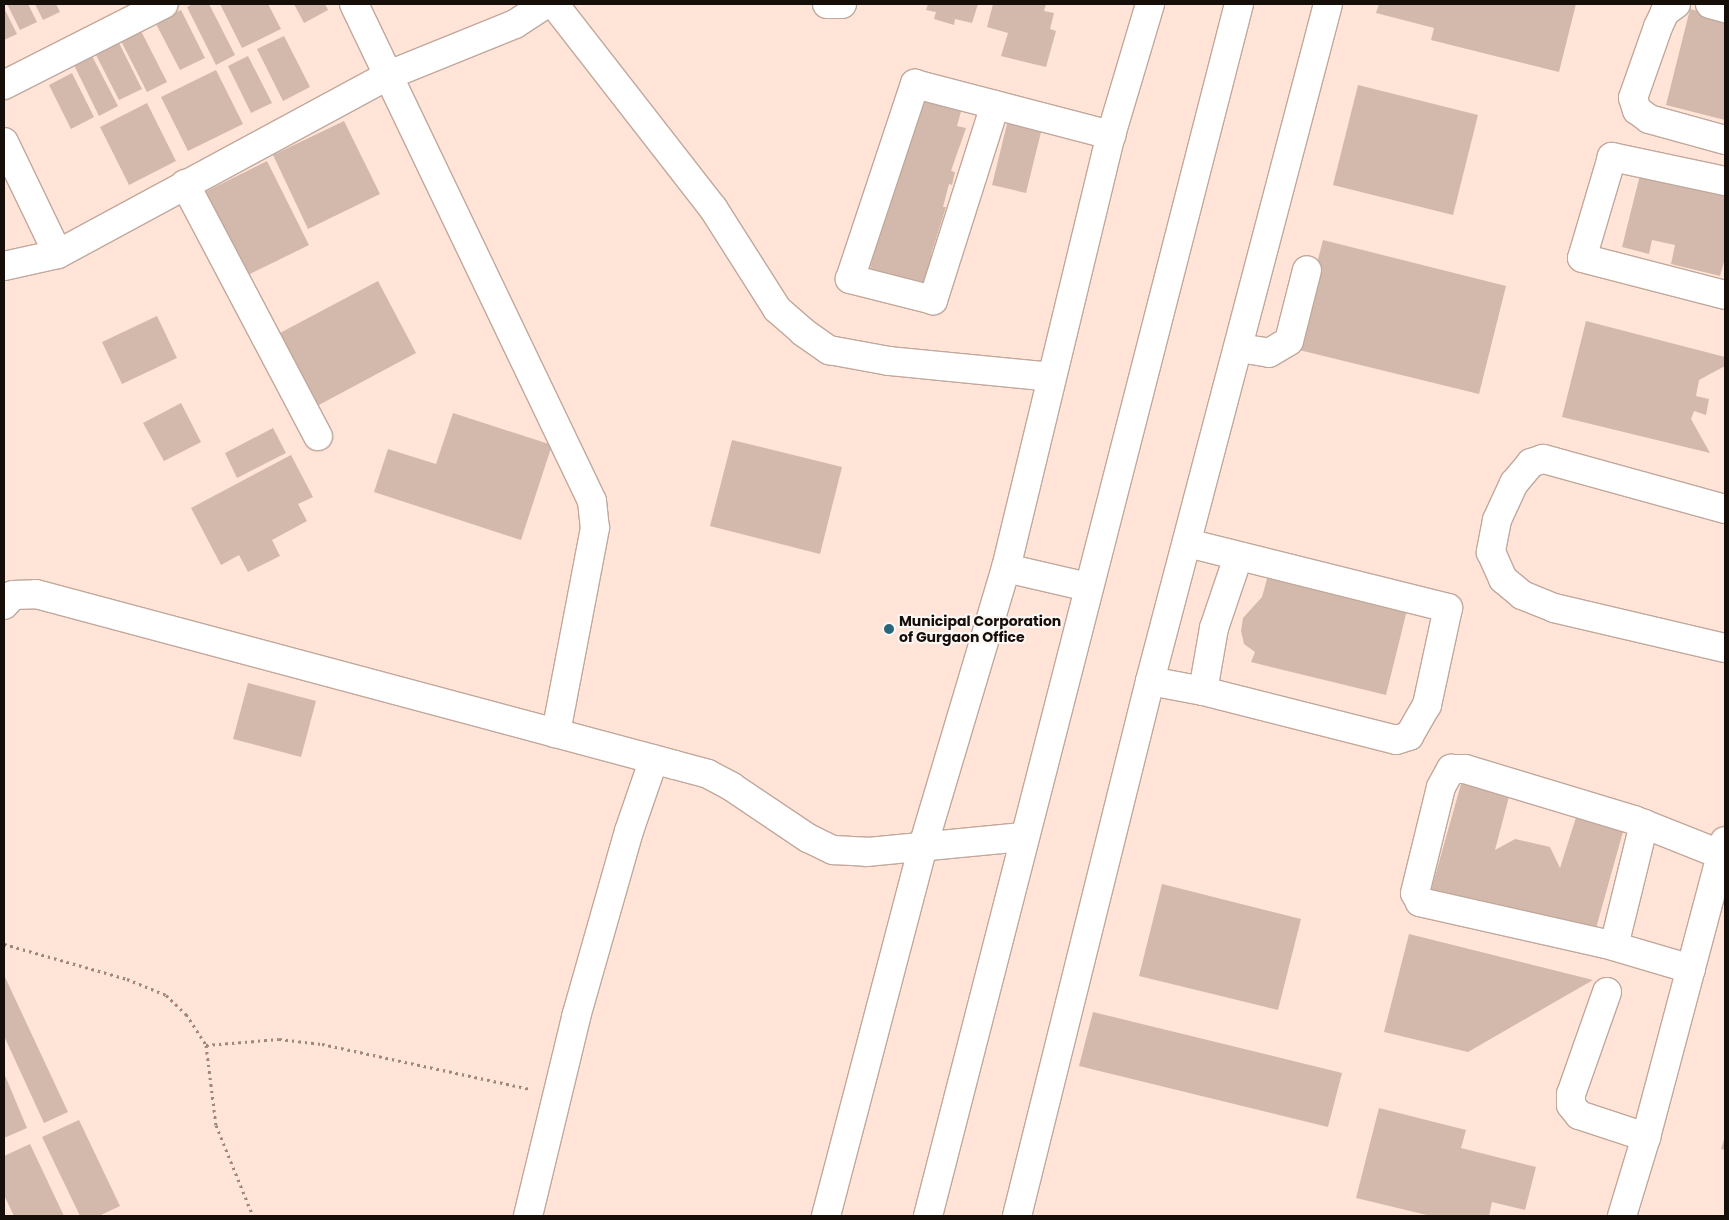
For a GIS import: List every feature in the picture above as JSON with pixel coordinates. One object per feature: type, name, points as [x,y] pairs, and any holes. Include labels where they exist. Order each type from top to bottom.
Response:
[{"type":"street","points":[[4,85],[164,4]]},
{"type":"street","points":[[354,4],[592,501],[595,528],[556,733]]},
{"type":"street","points":[[4,266],[58,254],[389,75],[515,24],[546,4]]},
{"type":"street","points":[[554,4],[713,208],[777,309],[803,332],[829,350],[889,361],[1051,377]]},
{"type":"street","points":[[827,4],[842,4]]},
{"type":"street","points":[[826,1216],[923,846],[1006,568],[1111,135],[1148,4]]},
{"type":"street","points":[[928,1216],[1239,4]]},
{"type":"street","points":[[1017,1216],[1150,681],[1188,543],[1328,4]]},
{"type":"street","points":[[1676,4],[1665,12],[1658,27],[1633,98],[1637,110],[1649,119],[1725,140]]},
{"type":"street","points":[[1710,4],[1725,8]]},
{"type":"street","points":[[995,105],[933,300],[850,279],[915,84],[1111,135]]},
{"type":"street","points":[[4,142],[58,254]]},
{"type":"street","points":[[1725,181],[1612,157],[1582,258],[1725,295]]},
{"type":"street","points":[[185,184],[318,436]]},
{"type":"street","points":[[1239,348],[1269,353],[1289,341],[1307,270]]},
{"type":"street","points":[[1725,509],[1544,459],[1531,463],[1514,484],[1497,520],[1491,552],[1503,580],[1522,595],[1554,608],[1725,648]]},
{"type":"street","points":[[1150,681],[1202,690],[1396,740],[1409,736],[1427,705],[1448,608],[1188,543]]},
{"type":"street","points":[[1202,690],[1214,628],[1238,557]]},
{"type":"street","points":[[1006,568],[1088,587]]},
{"type":"street","points":[[7,595],[36,594],[708,774],[732,787],[808,838],[833,850],[867,852],[1024,837]]},
{"type":"street","points":[[528,1216],[592,961],[654,759]]},
{"type":"street","points":[[1622,1216],[1646,1137],[1691,969],[1723,848],[1465,769],[1451,769],[1444,777],[1415,893],[1420,902],[1614,946],[1691,969]]},
{"type":"street","points":[[1614,946],[1644,824]]},
{"type":"street","points":[[1607,992],[1571,1094],[1571,1105],[1579,1114],[1646,1137]]},
{"type":"path","points":[[4,944],[127,979],[166,995],[192,1022],[206,1045],[212,1109],[254,1216]]},
{"type":"path","points":[[206,1045],[279,1039],[322,1044],[558,1095]]},
{"type":"building","points":[[7,4],[28,4],[37,22],[20,30]]},
{"type":"building","points":[[35,4],[56,4],[60,12],[43,20]]},
{"type":"building","points":[[193,4],[209,4],[235,55],[216,65],[187,7]]},
{"type":"building","points":[[220,4],[268,4],[281,29],[242,48]]},
{"type":"building","points":[[294,4],[325,4],[328,10],[304,23]]},
{"type":"building","points":[[928,4],[978,4],[972,23],[955,19],[954,25],[934,19],[936,12],[926,10]]},
{"type":"building","points":[[993,4],[1046,4],[1044,11],[1054,13],[1050,29],[1056,31],[1046,67],[1001,56],[1008,33],[987,27]]},
{"type":"building","points":[[1379,4],[1576,4],[1559,72],[1431,40],[1434,28],[1376,13]]},
{"type":"building","points":[[4,8],[17,34],[4,40]]},
{"type":"building","points":[[1690,9],[1725,17],[1725,120],[1666,105]]},
{"type":"building","points":[[181,10],[205,58],[180,70],[155,22]]},
{"type":"building","points":[[140,29],[167,82],[147,92],[120,39]]},
{"type":"building","points":[[284,36],[310,87],[283,101],[257,49]]},
{"type":"building","points":[[118,41],[142,89],[119,100],[95,53]]},
{"type":"building","points":[[92,56],[118,106],[99,116],[74,65]]},
{"type":"building","points":[[248,56],[272,103],[251,113],[228,66]]},
{"type":"building","points":[[216,70],[243,124],[188,151],[161,97]]},
{"type":"building","points":[[72,73],[94,117],[71,129],[49,85]]},
{"type":"building","points":[[1358,85],[1478,115],[1453,215],[1333,185]]},
{"type":"building","points":[[914,96],[962,108],[957,126],[966,128],[951,171],[955,172],[952,185],[949,184],[943,207],[946,207],[931,255],[935,256],[927,288],[869,273]]},
{"type":"building","points":[[147,103],[176,161],[129,185],[100,127]]},
{"type":"building","points":[[1009,116],[1043,124],[1026,193],[992,185]]},
{"type":"building","points":[[344,121],[380,194],[308,229],[273,155]]},
{"type":"building","points":[[267,161],[309,245],[246,276],[205,192]]},
{"type":"building","points":[[1642,167],[1725,188],[1725,258],[1720,276],[1671,264],[1675,245],[1652,240],[1649,254],[1622,247]]},
{"type":"building","points":[[1323,240],[1506,286],[1479,394],[1295,349]]},
{"type":"building","points":[[378,281],[416,353],[317,406],[278,334]]},
{"type":"building","points":[[157,316],[177,358],[122,384],[102,342]]},
{"type":"building","points":[[1586,321],[1725,357],[1725,366],[1699,380],[1696,396],[1709,399],[1706,415],[1694,411],[1691,419],[1710,453],[1562,417]]},
{"type":"building","points":[[181,403],[201,442],[164,461],[143,423]]},
{"type":"building","points":[[453,413],[552,445],[521,540],[374,492],[388,449],[436,464]]},
{"type":"building","points":[[273,428],[286,453],[237,478],[225,453]]},
{"type":"building","points":[[732,440],[842,467],[820,554],[710,526]]},
{"type":"building","points":[[291,455],[313,497],[298,504],[307,521],[272,540],[280,556],[248,572],[239,555],[221,565],[191,508]]},
{"type":"building","points":[[1270,568],[1409,602],[1386,695],[1251,662],[1255,652],[1244,644],[1241,631],[1243,618],[1262,597]]},
{"type":"building","points":[[248,683],[316,701],[301,757],[233,739]]},
{"type":"building","points":[[1463,777],[1511,789],[1495,850],[1515,839],[1550,847],[1560,868],[1579,808],[1626,821],[1593,939],[1430,894]]},
{"type":"building","points":[[1162,884],[1301,919],[1278,1010],[1139,976]]},
{"type":"building","points":[[1409,934],[1593,980],[1468,1052],[1384,1032]]},
{"type":"building","points":[[4,975],[68,1112],[44,1123],[4,1036]]},
{"type":"building","points":[[1093,1012],[1342,1073],[1328,1127],[1079,1066]]},
{"type":"building","points":[[4,1073],[27,1128],[4,1138]]},
{"type":"building","points":[[1379,1108],[1466,1130],[1461,1148],[1536,1167],[1525,1210],[1492,1202],[1489,1216],[1431,1216],[1356,1198]]},
{"type":"building","points":[[79,1120],[120,1206],[99,1216],[80,1216],[42,1137]]},
{"type":"building","points":[[1725,1137],[1725,1150],[1721,1149]]},
{"type":"building","points":[[30,1144],[64,1216],[14,1216],[4,1195],[4,1156]]},
{"type":"place","name":"Municipal Corporation of Gurgaon Office","points":[[889,629]]}]
